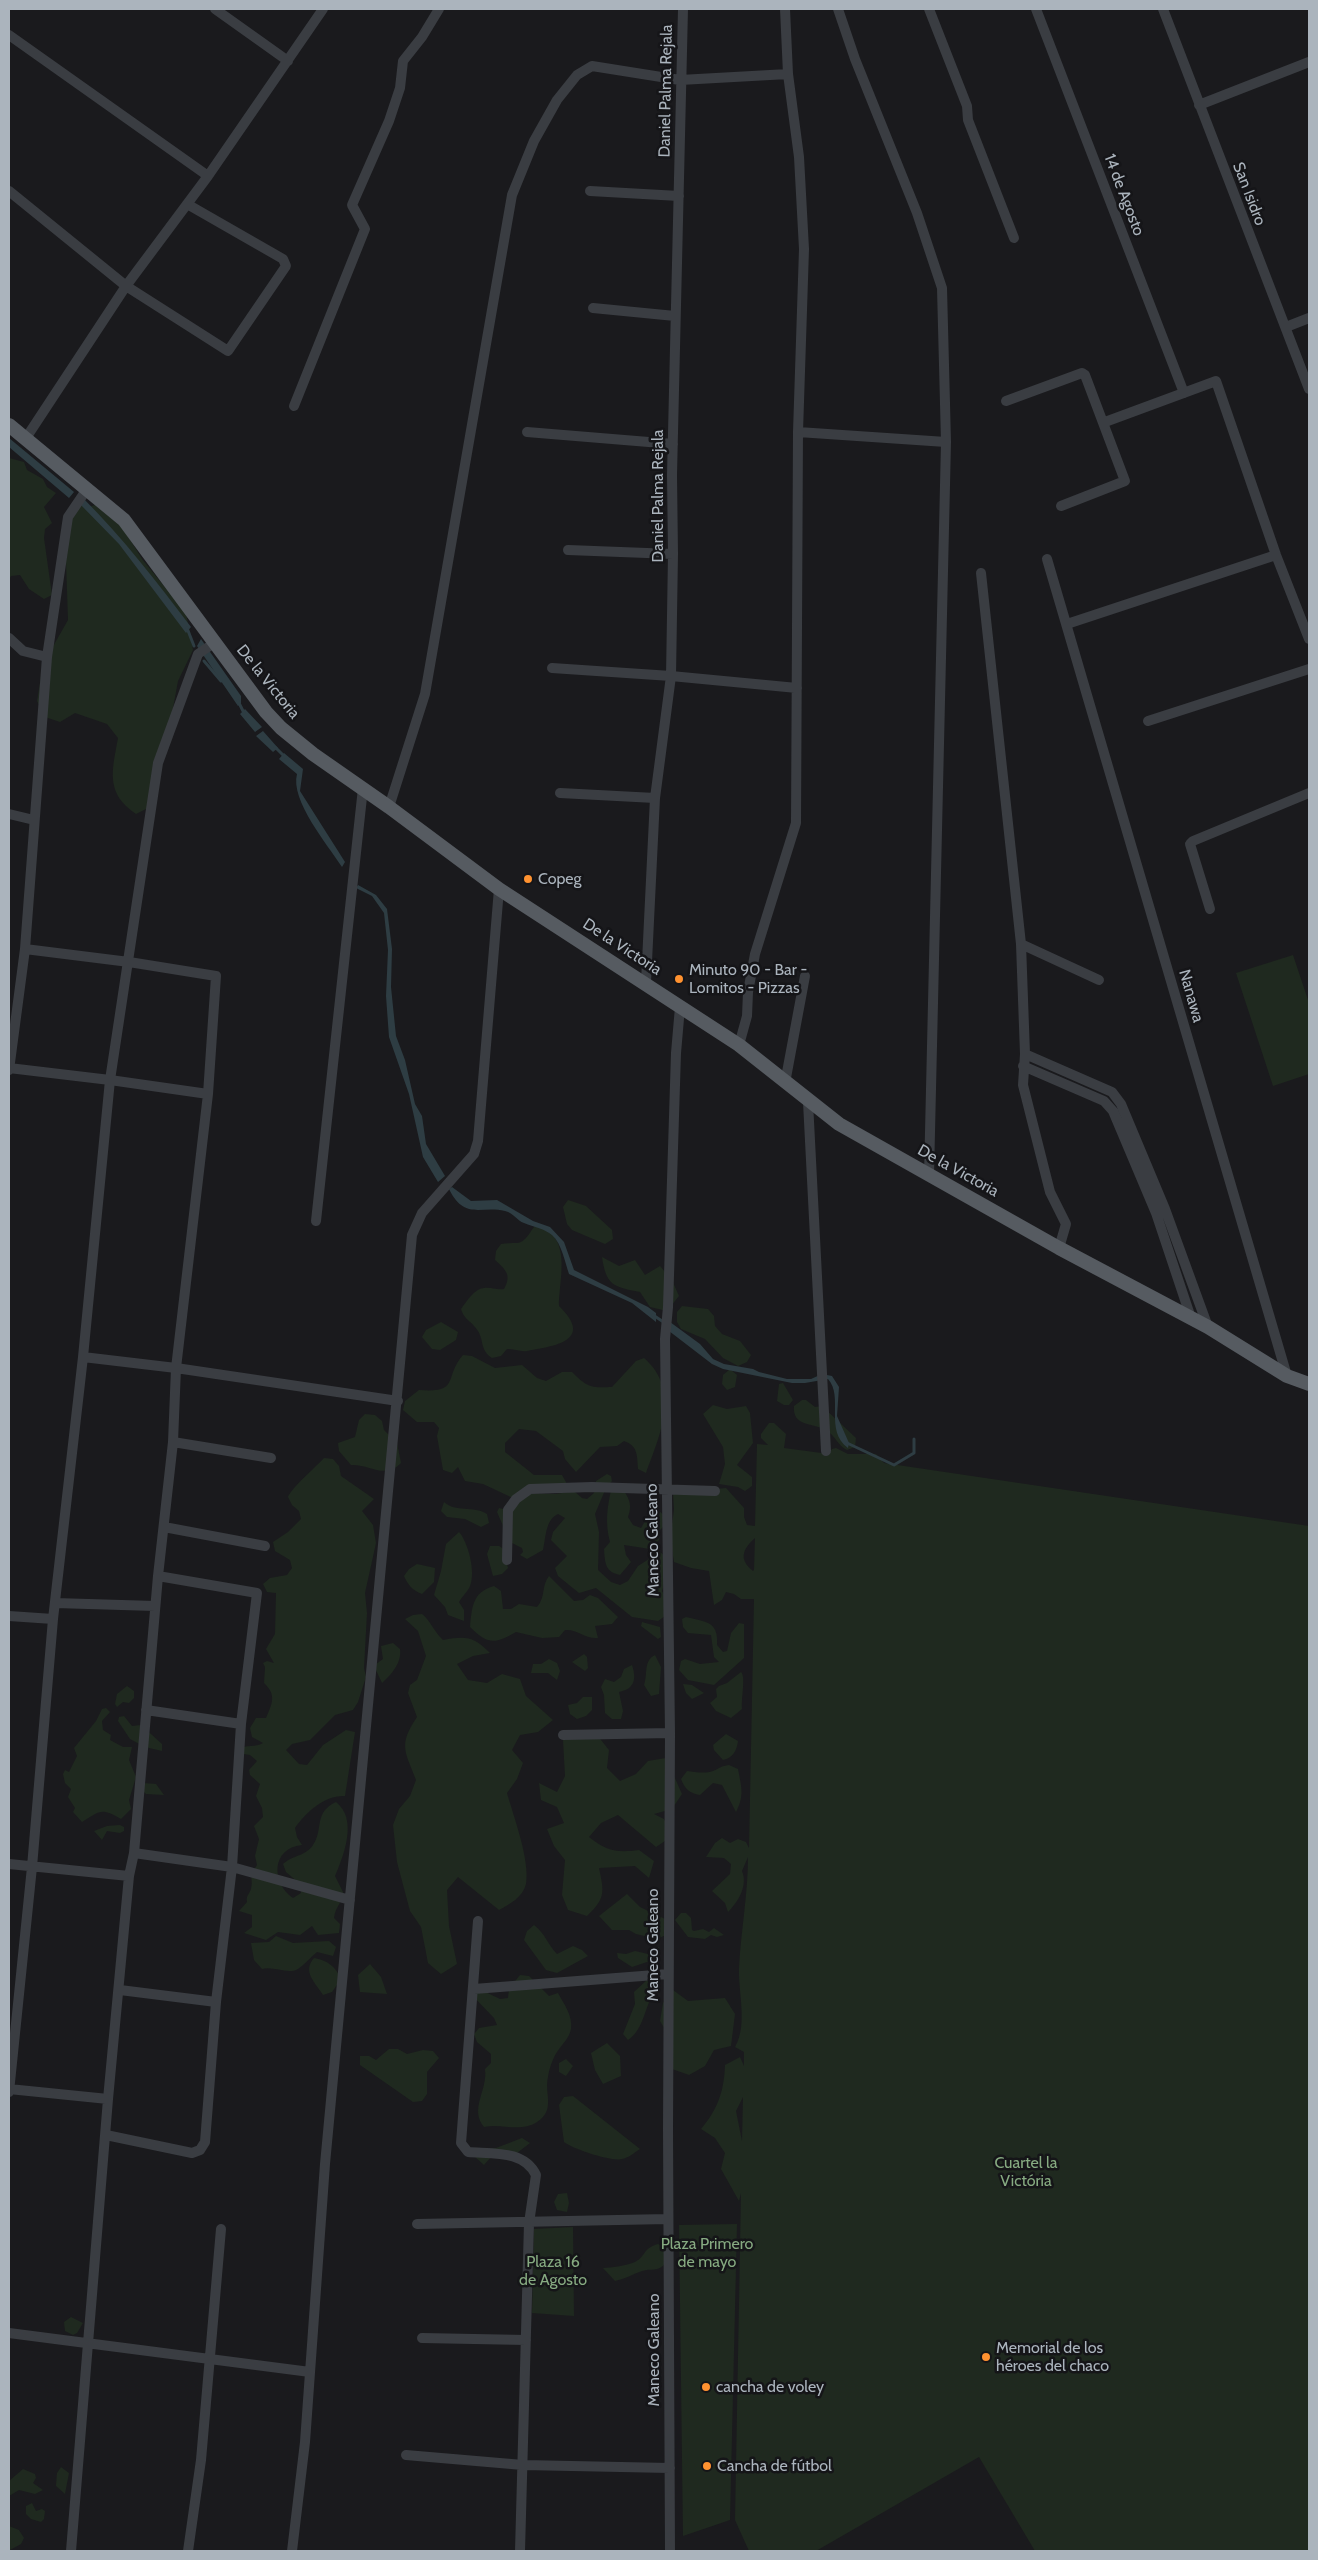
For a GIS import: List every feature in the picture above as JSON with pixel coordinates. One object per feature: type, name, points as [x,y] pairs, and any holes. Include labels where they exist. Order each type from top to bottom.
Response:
[{"type":"main road","name":"De la Victoria","points":[[9,425],[124,520],[214,642],[281,728],[499,888],[646,982],[680,1007],[739,1045],[808,1102],[839,1124],[1059,1248],[1208,1327],[1287,1376],[1309,1384]]},
{"type":"street","points":[[215,9],[288,60]]},
{"type":"street","points":[[26,438],[126,286],[208,176],[323,9]]},
{"type":"street","points":[[294,406],[364,229],[352,205],[400,88],[401,67],[439,9]]},
{"type":"street","name":"Daniel Palma Rejala","points":[[646,982],[655,798],[671,676],[673,444],[683,9]]},
{"type":"street","points":[[838,9],[855,60],[917,213],[942,288],[946,442],[929,1174]]},
{"type":"street","points":[[929,9],[967,106],[968,120],[1014,238]]},
{"type":"street","name":"14 de Agosto","points":[[1036,9],[1184,393]]},
{"type":"street","name":"San Isidro","points":[[1163,9],[1309,389]]},
{"type":"street","points":[[739,1045],[746,1016],[755,954],[796,823],[798,432],[804,249],[799,157],[788,74],[789,10]]},
{"type":"street","points":[[9,34],[208,176]]},
{"type":"street","points":[[1199,105],[1309,62]]},
{"type":"street","points":[[390,807],[425,694],[512,195],[534,141],[557,100],[577,75],[592,66],[680,80],[788,74]]},
{"type":"street","points":[[9,191],[126,286],[228,351],[286,266],[285,262],[283,259],[187,204]]},
{"type":"street","points":[[590,191],[680,196]]},
{"type":"street","points":[[593,308],[676,316]]},
{"type":"street","points":[[1286,327],[1309,318]]},
{"type":"street","points":[[1006,401],[1082,373],[1085,374],[1105,422],[1125,481],[1061,506]]},
{"type":"street","points":[[1105,422],[1216,381],[1276,555],[1309,639]]},
{"type":"street","points":[[527,432],[673,444]]},
{"type":"street","points":[[798,432],[946,442]]},
{"type":"street","points":[[87,489],[68,517],[47,657],[25,949],[9,1069],[110,1080],[208,1094]]},
{"type":"street","points":[[568,550],[673,554]]},
{"type":"street","points":[[1066,624],[1276,555]]},
{"type":"street","name":"Nanawa","points":[[1047,559],[1287,1376]]},
{"type":"street","points":[[981,573],[1021,944],[1025,1054],[1023,1085],[1050,1192],[1066,1224],[1059,1248]]},
{"type":"street","points":[[9,638],[24,651],[47,657]]},
{"type":"street","points":[[108,2099],[9,2090],[32,1867],[53,1619],[83,1357],[110,1080],[158,763],[198,654],[214,642]]},
{"type":"street","points":[[552,668],[671,676],[797,688]]},
{"type":"street","points":[[1148,721],[1309,668]]},
{"type":"street","points":[[316,1220],[363,788]]},
{"type":"street","points":[[1210,909],[1190,844],[1193,840],[1309,792]]},
{"type":"street","points":[[560,793],[655,798]]},
{"type":"street","points":[[9,814],[34,820]]},
{"type":"street","points":[[292,2551],[305,2442],[324,2164],[398,1401],[412,1235],[422,1213],[474,1154],[478,1141],[499,888]]},
{"type":"street","points":[[1021,944],[1099,980]]},
{"type":"street","points":[[25,949],[129,962],[216,976],[208,1094],[176,1368],[173,1442],[158,1576],[134,1853],[129,1876],[120,1990],[108,2099],[71,2551]]},
{"type":"street","points":[[785,1083],[805,976]]},
{"type":"street","name":"Maneco Galeano","points":[[670,2551],[668,1974],[670,1733],[665,1339],[668,1307],[676,1053],[680,1007]]},
{"type":"street","points":[[1025,1054],[1112,1092],[1121,1104],[1162,1200],[1208,1327]]},
{"type":"street","points":[[1023,1066],[1104,1101],[1113,1111],[1156,1213],[1190,1318]]},
{"type":"street","points":[[1104,1101],[1112,1092]]},
{"type":"street","points":[[808,1102],[826,1451]]},
{"type":"street","points":[[83,1357],[176,1368],[398,1401]]},
{"type":"street","points":[[173,1442],[271,1458]]},
{"type":"street","points":[[507,1560],[508,1510],[516,1499],[530,1489],[592,1487],[715,1491]]},
{"type":"street","points":[[164,1527],[264,1546]]},
{"type":"street","points":[[106,2135],[192,2153],[200,2150],[205,2142],[216,2002],[232,1867],[241,1724],[257,1593],[158,1576]]},
{"type":"street","points":[[55,1603],[156,1606]]},
{"type":"street","points":[[9,1616],[53,1619]]},
{"type":"street","points":[[146,1710],[241,1724]]},
{"type":"street","points":[[563,1736],[670,1733]]},
{"type":"street","points":[[134,1853],[232,1867],[350,1900]]},
{"type":"street","points":[[9,1864],[129,1876]]},
{"type":"street","points":[[478,1921],[461,2143],[468,2152],[516,2156],[529,2165],[536,2175],[529,2223],[524,2465],[520,2551]]},
{"type":"street","points":[[474,1989],[668,1974]]},
{"type":"street","points":[[120,1990],[216,2002]]},
{"type":"street","points":[[417,2224],[668,2219]]},
{"type":"street","points":[[188,2551],[201,2460],[221,2229]]},
{"type":"street","points":[[9,2333],[310,2372]]},
{"type":"street","points":[[422,2338],[526,2340]]},
{"type":"street","points":[[406,2455],[524,2465],[670,2468]]},
{"type":"green space","points":[[9,458],[24,462],[27,470],[43,479],[47,487],[56,493],[44,507],[52,523],[45,529],[44,538],[52,595],[44,599],[29,589],[20,575],[11,576],[9,580]]},
{"type":"green space","points":[[75,503],[88,507],[95,505],[123,528],[142,559],[186,613],[193,650],[178,681],[158,789],[152,806],[136,814],[119,798],[115,789],[113,771],[118,738],[107,724],[75,713],[60,722],[45,717],[37,701],[43,664],[68,620],[65,532]]},
{"type":"green space","points":[[1293,955],[1309,1003],[1309,1074],[1273,1086],[1236,973]]},
{"type":"green space","points":[[568,1200],[586,1206],[612,1230],[613,1239],[605,1244],[572,1230],[567,1224],[563,1207]]},
{"type":"green space","points":[[537,1224],[548,1230],[556,1239],[560,1249],[562,1271],[559,1306],[569,1318],[573,1327],[572,1334],[567,1340],[548,1347],[525,1351],[507,1349],[501,1356],[492,1358],[484,1349],[478,1331],[464,1316],[461,1309],[471,1296],[480,1289],[504,1289],[508,1276],[495,1260],[496,1251],[501,1244],[520,1242],[526,1238]]},
{"type":"green space","points":[[602,1257],[619,1266],[635,1260],[645,1275],[660,1266],[672,1280],[679,1296],[667,1311],[650,1307],[640,1292],[612,1283],[606,1274]]},
{"type":"green space","points":[[682,1306],[708,1309],[714,1316],[715,1326],[722,1334],[740,1341],[751,1355],[747,1362],[738,1366],[723,1358],[705,1339],[681,1329],[677,1322],[677,1312]]},
{"type":"green space","points":[[441,1322],[458,1332],[456,1340],[440,1350],[432,1349],[422,1337],[426,1330]]},
{"type":"green space","points":[[463,1355],[472,1356],[495,1368],[522,1365],[537,1378],[546,1381],[562,1372],[572,1372],[585,1384],[599,1387],[612,1387],[636,1361],[644,1358],[655,1371],[662,1384],[665,1398],[664,1413],[657,1444],[646,1473],[638,1469],[637,1455],[634,1448],[624,1441],[617,1446],[600,1447],[576,1472],[565,1459],[563,1451],[536,1431],[519,1429],[505,1443],[505,1452],[534,1475],[562,1475],[567,1484],[551,1489],[532,1485],[515,1499],[483,1484],[465,1481],[458,1467],[452,1473],[443,1470],[437,1436],[439,1428],[434,1422],[417,1422],[403,1410],[405,1401],[419,1390],[441,1389],[446,1386]]},
{"type":"green space","points":[[730,1369],[737,1375],[735,1387],[727,1390],[722,1384],[723,1375]]},
{"type":"green space","points":[[783,1383],[793,1400],[789,1405],[784,1405],[777,1401],[779,1384]]},
{"type":"green space","points":[[802,1400],[806,1400],[815,1407],[822,1406],[856,1438],[855,1447],[847,1450],[826,1430],[796,1418],[794,1406]]},
{"type":"green space","points":[[713,1405],[727,1409],[746,1406],[750,1413],[753,1443],[737,1465],[752,1477],[752,1486],[745,1491],[738,1487],[719,1484],[725,1464],[723,1447],[703,1414]]},
{"type":"green space","points":[[365,1414],[375,1415],[382,1421],[384,1430],[397,1443],[401,1463],[395,1468],[383,1471],[351,1465],[339,1451],[338,1443],[355,1437],[359,1420]]},
{"type":"green space","name":"Cuartel la Victória","points":[[769,1423],[774,1423],[786,1434],[784,1448],[829,1454],[832,1449],[836,1448],[848,1454],[876,1454],[884,1463],[1309,1526],[1309,2551],[1035,2551],[979,2457],[816,2551],[749,2551],[735,2520],[741,2193],[739,2201],[721,2169],[725,2153],[715,2138],[701,2129],[712,2114],[719,2099],[725,2065],[740,2057],[744,2066],[744,2052],[735,2047],[739,2038],[742,2019],[739,1968],[748,1857],[742,1871],[744,1882],[741,1893],[736,1903],[728,1912],[725,1903],[712,1891],[730,1874],[731,1864],[724,1858],[706,1857],[715,1843],[722,1838],[730,1843],[738,1839],[746,1842],[749,1848],[754,1599],[741,1599],[734,1594],[726,1592],[722,1600],[714,1605],[709,1571],[691,1568],[674,1562],[670,1537],[674,1510],[673,1493],[726,1488],[744,1508],[744,1517],[747,1525],[755,1526],[757,1444],[768,1445],[761,1438],[761,1434]],"holes":[[[755,1538],[754,1570],[753,1571],[745,1562],[744,1554]],[[743,2097],[742,2141],[736,2111]]]},
{"type":"green space","points":[[324,1458],[333,1459],[339,1466],[341,1476],[374,1499],[362,1511],[373,1525],[376,1543],[365,1593],[367,1613],[364,1668],[366,1677],[358,1702],[353,1710],[335,1715],[310,1740],[292,1744],[286,1750],[299,1764],[307,1765],[323,1745],[346,1730],[355,1732],[345,1796],[338,1796],[323,1801],[299,1822],[295,1828],[297,1837],[302,1845],[284,1852],[280,1859],[278,1875],[286,1892],[293,1898],[301,1893],[300,1884],[286,1872],[283,1864],[310,1849],[316,1839],[324,1811],[336,1802],[343,1809],[348,1827],[345,1848],[335,1876],[344,1894],[334,1918],[340,1924],[339,1933],[318,1935],[312,1926],[300,1935],[278,1932],[266,1940],[244,1933],[252,1927],[252,1915],[239,1911],[247,1902],[247,1896],[252,1885],[251,1876],[257,1865],[255,1856],[259,1839],[254,1826],[263,1817],[262,1808],[256,1796],[260,1784],[250,1775],[249,1770],[257,1761],[250,1755],[238,1753],[238,1749],[263,1743],[252,1737],[250,1728],[256,1718],[266,1718],[272,1700],[271,1692],[264,1683],[265,1667],[263,1663],[267,1661],[274,1663],[266,1649],[275,1634],[276,1593],[267,1592],[263,1584],[270,1578],[287,1575],[292,1568],[290,1560],[275,1551],[273,1542],[288,1532],[301,1519],[299,1511],[292,1505],[288,1497]]},
{"type":"green space","points":[[607,1474],[611,1476],[612,1481],[606,1488],[595,1514],[599,1532],[598,1570],[611,1582],[620,1585],[628,1581],[638,1566],[660,1552],[665,1556],[669,1570],[662,1591],[667,1599],[665,1616],[658,1621],[632,1617],[596,1588],[579,1593],[558,1576],[555,1568],[567,1556],[551,1540],[553,1532],[565,1518],[558,1514],[551,1520],[548,1525],[543,1550],[527,1559],[520,1555],[523,1552],[522,1548],[510,1542],[497,1512],[499,1508],[503,1509],[524,1493],[556,1494],[574,1491],[582,1498],[587,1499],[594,1493],[596,1481]]},
{"type":"green space","points":[[611,1490],[624,1491],[626,1494],[630,1506],[628,1517],[633,1525],[641,1528],[650,1513],[658,1510],[665,1516],[666,1524],[660,1530],[659,1540],[650,1549],[624,1545],[626,1555],[631,1562],[620,1575],[611,1572],[605,1559],[604,1549],[610,1542],[607,1516]]},
{"type":"green space","points":[[444,1502],[454,1507],[482,1511],[487,1514],[489,1523],[481,1527],[465,1519],[447,1517],[441,1511]]},
{"type":"green space","points":[[459,1532],[468,1550],[472,1565],[470,1586],[459,1602],[464,1610],[464,1621],[448,1615],[445,1607],[434,1595],[446,1544]]},
{"type":"green space","points":[[490,1546],[499,1546],[507,1551],[506,1560],[508,1568],[502,1574],[493,1576],[487,1554]]},
{"type":"green space","points":[[417,1564],[435,1568],[434,1582],[422,1594],[411,1587],[404,1576],[409,1569]]},
{"type":"green space","points":[[549,1576],[574,1601],[583,1600],[590,1595],[598,1598],[618,1617],[612,1624],[595,1626],[598,1638],[565,1630],[559,1637],[542,1638],[516,1632],[502,1639],[492,1641],[482,1637],[470,1627],[474,1602],[481,1592],[494,1586],[501,1591],[503,1609],[511,1609],[519,1604],[537,1607],[542,1599]]},
{"type":"green space","points":[[422,1614],[443,1640],[463,1638],[474,1640],[490,1653],[473,1656],[457,1664],[468,1680],[487,1683],[502,1674],[520,1679],[526,1696],[553,1720],[538,1732],[520,1735],[512,1750],[523,1763],[517,1779],[507,1793],[524,1851],[527,1874],[524,1889],[516,1900],[499,1910],[458,1877],[447,1890],[449,1926],[457,1964],[441,1974],[428,1963],[421,1927],[410,1911],[397,1862],[393,1825],[399,1809],[410,1796],[416,1780],[405,1748],[407,1735],[417,1717],[408,1693],[410,1685],[417,1680],[426,1656],[418,1631],[405,1619],[413,1615]]},
{"type":"green space","points":[[686,1617],[704,1621],[713,1626],[716,1631],[717,1645],[723,1652],[727,1651],[731,1633],[739,1623],[744,1624],[744,1658],[714,1685],[688,1680],[679,1670],[681,1661],[685,1659],[700,1664],[719,1662],[714,1657],[711,1635],[688,1633],[683,1627],[682,1619]]},
{"type":"green space","points":[[642,1622],[660,1627],[661,1637],[658,1639],[641,1626]]},
{"type":"green space","points":[[393,1643],[400,1649],[398,1664],[382,1683],[375,1668],[376,1664],[383,1659],[381,1646]]},
{"type":"green space","points":[[584,1654],[587,1657],[588,1668],[585,1671],[572,1662]]},
{"type":"green space","points":[[655,1655],[661,1667],[659,1694],[651,1696],[644,1685],[647,1664]]},
{"type":"green space","points":[[549,1659],[557,1663],[560,1671],[557,1680],[548,1673],[531,1673],[533,1664],[541,1664]]},
{"type":"green space","points":[[632,1665],[633,1683],[628,1689],[619,1692],[623,1711],[621,1719],[612,1719],[605,1713],[604,1695],[601,1687],[605,1679],[614,1682],[621,1677],[624,1669]]},
{"type":"green space","points":[[741,1672],[743,1678],[742,1709],[731,1718],[716,1711],[710,1703],[717,1697],[716,1689],[719,1686],[727,1683]]},
{"type":"green space","points":[[683,1684],[692,1685],[704,1693],[692,1699],[686,1693]]},
{"type":"green space","points":[[127,1686],[134,1691],[134,1698],[129,1703],[123,1702],[117,1707],[115,1704],[117,1694]]},
{"type":"green space","points":[[583,1697],[592,1697],[592,1710],[586,1716],[577,1719],[570,1714],[568,1705],[577,1703]]},
{"type":"green space","points":[[106,1708],[110,1712],[102,1721],[103,1730],[111,1735],[110,1740],[123,1747],[132,1747],[129,1760],[136,1777],[129,1800],[131,1809],[121,1819],[109,1813],[101,1812],[82,1822],[73,1812],[75,1808],[68,1797],[71,1789],[65,1783],[63,1774],[65,1770],[69,1772],[77,1756],[74,1748],[96,1721],[102,1709]]},
{"type":"green space","points":[[124,1716],[132,1726],[141,1725],[162,1744],[162,1751],[145,1747],[130,1739],[118,1721],[119,1717]]},
{"type":"green space","points":[[726,1734],[738,1741],[734,1753],[723,1760],[714,1750],[713,1745]]},
{"type":"green space","points":[[579,1735],[597,1735],[609,1750],[607,1768],[620,1781],[636,1774],[648,1761],[666,1758],[682,1794],[672,1809],[654,1814],[664,1819],[671,1837],[656,1847],[618,1815],[601,1823],[589,1837],[612,1850],[639,1850],[654,1861],[649,1878],[635,1866],[599,1868],[602,1894],[598,1904],[587,1916],[568,1910],[562,1895],[565,1860],[554,1846],[547,1829],[564,1823],[557,1807],[541,1800],[539,1783],[557,1792],[565,1776],[563,1740]]},
{"type":"green space","points":[[729,1765],[738,1769],[741,1786],[741,1800],[736,1812],[722,1785],[713,1783],[700,1795],[688,1790],[681,1779],[687,1771],[707,1772]]},
{"type":"green space","points":[[143,1783],[156,1784],[164,1795],[146,1794],[143,1791]]},
{"type":"green space","points":[[120,1825],[124,1827],[124,1831],[120,1833],[107,1831],[102,1840],[94,1831],[107,1826]]},
{"type":"green space","points":[[627,1894],[640,1907],[665,1919],[666,1935],[657,1939],[636,1934],[629,1930],[612,1930],[599,1916]]},
{"type":"green space","points":[[681,1913],[686,1913],[691,1918],[692,1930],[703,1929],[709,1932],[714,1928],[724,1935],[717,1937],[711,1935],[705,1939],[688,1937],[675,1920]]},
{"type":"green space","points":[[534,1925],[557,1954],[573,1946],[582,1950],[588,1956],[557,1973],[546,1970],[524,1940],[527,1931]]},
{"type":"green space","points":[[276,1936],[293,1943],[329,1941],[336,1947],[333,1956],[317,1952],[294,1971],[262,1969],[254,1960],[251,1943],[269,1942]]},
{"type":"green space","points":[[654,1947],[659,1947],[660,1952],[650,1961],[632,1967],[618,1958],[617,1953],[626,1954],[635,1951],[648,1954]]},
{"type":"green space","points":[[314,1958],[323,1960],[337,1971],[341,1979],[332,1992],[323,1995],[311,1977],[309,1968]]},
{"type":"green space","points":[[370,1964],[381,1977],[387,1994],[360,1992],[358,1975]]},
{"type":"green space","points":[[520,1975],[529,1976],[549,1996],[558,1993],[569,2015],[571,2029],[550,2067],[547,2083],[548,2107],[543,2117],[537,2122],[524,2127],[484,2127],[478,2113],[485,2069],[491,2063],[491,2054],[477,2042],[474,2034],[479,2028],[497,2025],[494,2018],[468,1991],[475,1987],[500,1999],[508,1998],[509,1989]]},
{"type":"green space","points":[[648,1979],[655,1990],[638,2030],[628,2040],[623,2034],[635,2004],[634,1992]]},
{"type":"green space","points":[[673,1990],[688,2001],[725,1998],[735,2014],[731,2046],[714,2050],[705,2066],[689,2075],[672,2069],[669,2036],[660,2021],[663,2003]]},
{"type":"green space","points":[[607,2043],[620,2056],[621,2076],[603,2084],[595,2070],[591,2053]]},
{"type":"green space","points":[[389,2049],[398,2049],[407,2054],[423,2050],[433,2051],[439,2058],[427,2072],[427,2094],[422,2101],[413,2102],[360,2065],[360,2056],[369,2056],[376,2060]]},
{"type":"green space","points":[[566,2059],[573,2066],[566,2076],[559,2072],[559,2063]]},
{"type":"green space","points":[[573,2096],[640,2149],[626,2158],[610,2159],[575,2148],[564,2142],[559,2105],[564,2097]]},
{"type":"green space","points":[[522,2138],[530,2143],[517,2153],[491,2157],[484,2165],[475,2157],[479,2149],[496,2148]]},
{"type":"green space","points":[[567,2193],[569,2203],[567,2212],[557,2210],[554,2202],[558,2194]]},
{"type":"green space","name":"Plaza Primero de mayo","points":[[737,2224],[730,2520],[683,2536],[679,2225]]},
{"type":"green space","name":"Plaza 16 de Agosto","points":[[573,2227],[574,2316],[532,2313],[534,2229]]},
{"type":"green space","points":[[658,2244],[666,2248],[664,2265],[658,2268],[642,2271],[615,2281],[603,2268],[635,2262],[647,2250]]},
{"type":"green space","points":[[71,2317],[83,2323],[77,2333],[73,2335],[65,2331],[64,2322]]},
{"type":"green space","points":[[61,2467],[69,2473],[65,2494],[56,2486],[57,2473]]},
{"type":"green space","points":[[23,2469],[35,2474],[36,2478],[33,2483],[43,2490],[35,2494],[19,2490],[9,2496],[9,2481]]},
{"type":"green space","points":[[32,2503],[36,2511],[42,2509],[45,2511],[44,2519],[41,2522],[31,2519],[26,2514],[26,2506]]},
{"type":"green space","points":[[9,2526],[19,2530],[24,2538],[21,2544],[10,2550]]},
{"type":"shaded area","points":[[9,438],[74,492],[69,498],[9,447]]},
{"type":"shaded area","points":[[83,498],[126,545],[191,627],[186,633],[119,544],[79,503]]},
{"type":"shaded area","points":[[201,639],[241,696],[241,703],[238,706],[197,646]]},
{"type":"shaded area","points":[[245,709],[262,727],[255,732],[240,714]]},
{"type":"shaded area","points":[[263,731],[278,748],[273,752],[256,736]]},
{"type":"shaded area","points":[[284,753],[303,769],[300,791],[345,862],[342,867],[304,809],[296,785],[297,774],[279,759]]},
{"type":"shaded area","points":[[358,885],[376,895],[387,909],[392,949],[391,987],[396,1036],[405,1060],[415,1104],[422,1116],[426,1144],[445,1176],[438,1182],[423,1157],[409,1094],[389,1037],[386,996],[388,950],[384,913],[372,896],[356,888]]},
{"type":"shaded area","points":[[452,1187],[471,1201],[497,1200],[533,1221],[550,1227],[564,1242],[574,1270],[648,1307],[656,1313],[656,1322],[632,1303],[569,1274],[558,1243],[549,1233],[522,1222],[511,1213],[505,1211],[467,1208],[455,1199],[449,1189]]},
{"type":"shaded area","points":[[670,1322],[700,1344],[713,1359],[724,1364],[753,1369],[787,1379],[811,1379],[822,1374],[832,1376],[839,1387],[837,1416],[849,1443],[848,1448],[841,1441],[837,1432],[834,1395],[828,1379],[792,1383],[723,1369],[712,1364],[669,1331]]},
{"type":"waterway","points":[[187,628],[194,646]]},
{"type":"waterway","points":[[204,661],[221,681]]},
{"type":"waterway","points":[[238,701],[244,713]]},
{"type":"waterway","points":[[275,747],[285,757]]},
{"type":"waterway","points":[[653,1315],[665,1323]]},
{"type":"waterway","points":[[847,1443],[894,1465],[914,1453],[914,1439]]},
{"type":"place","name":"Copeg","points":[[528,879]]},
{"type":"place","name":"Minuto 90 - Bar - Lomitos - Pizzas","points":[[679,979]]},
{"type":"place","name":"Memorial de los héroes del chaco","points":[[986,2357]]},
{"type":"place","name":"cancha de voley","points":[[706,2387]]},
{"type":"place","name":"Cancha de fútbol","points":[[707,2466]]}]
